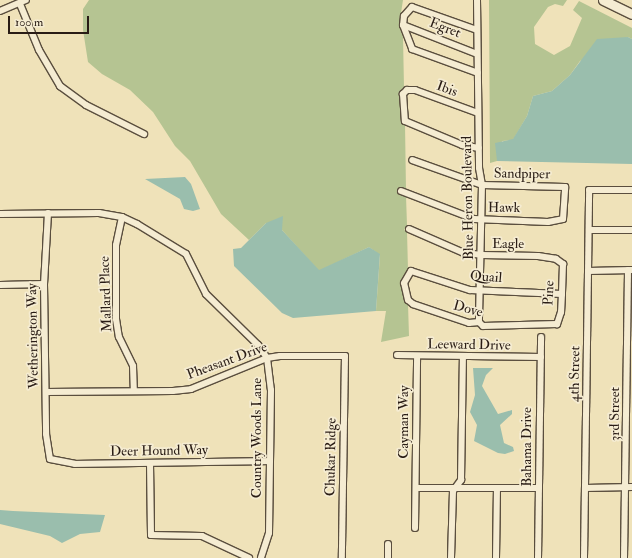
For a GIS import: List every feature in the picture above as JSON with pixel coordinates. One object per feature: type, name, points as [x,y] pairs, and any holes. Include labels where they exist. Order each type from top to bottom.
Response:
[{"type":"main road","points":[[603,0],[632,14]]},
{"type":"street","name":"Blue Heron Boulevard","points":[[477,0],[478,113],[482,185],[482,255],[479,289],[479,322]]},
{"type":"street","points":[[0,11],[23,2],[39,50],[60,86],[86,105],[144,134]]},
{"type":"street","points":[[477,30],[412,6],[404,16],[403,25],[412,49],[478,73]]},
{"type":"street","name":"Egret","points":[[403,25],[477,54]]},
{"type":"street","name":"Ibis","points":[[478,113],[415,90],[407,90],[403,94],[405,121],[462,145],[479,148]]},
{"type":"street","name":"Sandpiper","points":[[412,160],[482,185],[565,187],[563,219]]},
{"type":"street","name":"4th Street","points":[[584,558],[588,271],[590,230],[589,190],[632,190]]},
{"type":"street","name":"Hawk","points":[[401,191],[482,220],[548,222],[563,219]]},
{"type":"street","name":"Country Woods Lane","points":[[0,214],[99,213],[122,217],[186,254],[206,294],[247,333],[267,358],[272,390],[269,534],[261,558]]},
{"type":"street","name":"Wetherington Way","points":[[48,214],[44,284],[46,392],[50,459]]},
{"type":"street","name":"Mallard Place","points":[[122,217],[116,246],[116,319],[119,337],[133,366],[134,391]]},
{"type":"street","name":"Eagle","points":[[408,229],[464,252],[482,255],[538,256],[556,259],[563,264]]},
{"type":"street","points":[[590,230],[632,230]]},
{"type":"street","name":"Pine","points":[[558,324],[562,294],[563,264]]},
{"type":"street","points":[[588,271],[630,270]]},
{"type":"street","name":"3rd Street","points":[[624,558],[630,270]]},
{"type":"street","name":"Quail","points":[[411,271],[470,290],[479,289],[562,294]]},
{"type":"street","name":"Dove","points":[[411,271],[404,283],[408,300],[413,304],[469,324],[479,322],[491,327],[558,324]]},
{"type":"street","points":[[0,285],[44,284]]},
{"type":"street","name":"Bahama Drive","points":[[538,558],[541,337]]},
{"type":"street","name":"Leeward Drive","points":[[397,355],[541,357]]},
{"type":"street","name":"Pheasant Drive","points":[[46,392],[134,391],[191,388],[267,358],[280,356],[345,356]]},
{"type":"street","name":"Chukar Ridge","points":[[342,558],[345,356]]},
{"type":"street","name":"Cayman Way","points":[[415,528],[417,356]]},
{"type":"street","points":[[451,558],[453,489],[461,480],[463,357]]},
{"type":"street","name":"Deer Hound Way","points":[[50,459],[75,464],[270,461]]},
{"type":"street","points":[[150,463],[151,535],[202,536],[249,558]]},
{"type":"street","points":[[585,488],[632,487]]},
{"type":"street","points":[[416,488],[539,488]]},
{"type":"street","points":[[496,558],[497,489]]},
{"type":"street","points":[[388,544],[388,558]]},
{"type":"green space","points":[[89,0],[403,0],[399,26],[403,37],[404,87],[400,94],[401,122],[405,124],[406,190],[399,187],[397,192],[406,196],[407,225],[404,230],[407,231],[408,270],[401,284],[405,301],[408,304],[409,336],[381,342],[386,311],[376,311],[380,255],[369,247],[319,271],[282,230],[266,223],[249,240],[221,214],[190,161],[175,146],[153,112],[130,90],[102,74],[88,62],[83,30],[83,9]]},
{"type":"green space","points":[[489,0],[567,0],[563,6],[555,4],[548,7],[534,27],[535,44],[554,55],[570,46],[582,18],[573,10],[579,1],[632,28],[632,39],[628,37],[580,61],[570,75],[552,91],[533,96],[527,116],[513,140],[502,141],[497,161],[490,163]]},
{"type":"shaded area","points":[[628,37],[632,39],[632,164],[497,161],[495,143],[513,139],[527,116],[533,96],[552,91],[570,75],[597,39]]},
{"type":"shaded area","points":[[185,177],[191,184],[200,209],[193,211],[184,209],[180,199],[145,179]]},
{"type":"shaded area","points":[[283,216],[282,230],[319,270],[369,247],[380,254],[376,311],[293,318],[282,313],[234,266],[233,249],[241,248],[266,223]]},
{"type":"shaded area","points":[[473,368],[493,368],[486,375],[482,386],[498,414],[512,410],[512,414],[500,425],[504,443],[513,447],[514,451],[505,454],[498,453],[474,441],[477,425],[470,412],[475,395]]},
{"type":"shaded area","points":[[0,510],[105,515],[100,532],[80,534],[62,543],[50,536],[0,524]]}]
